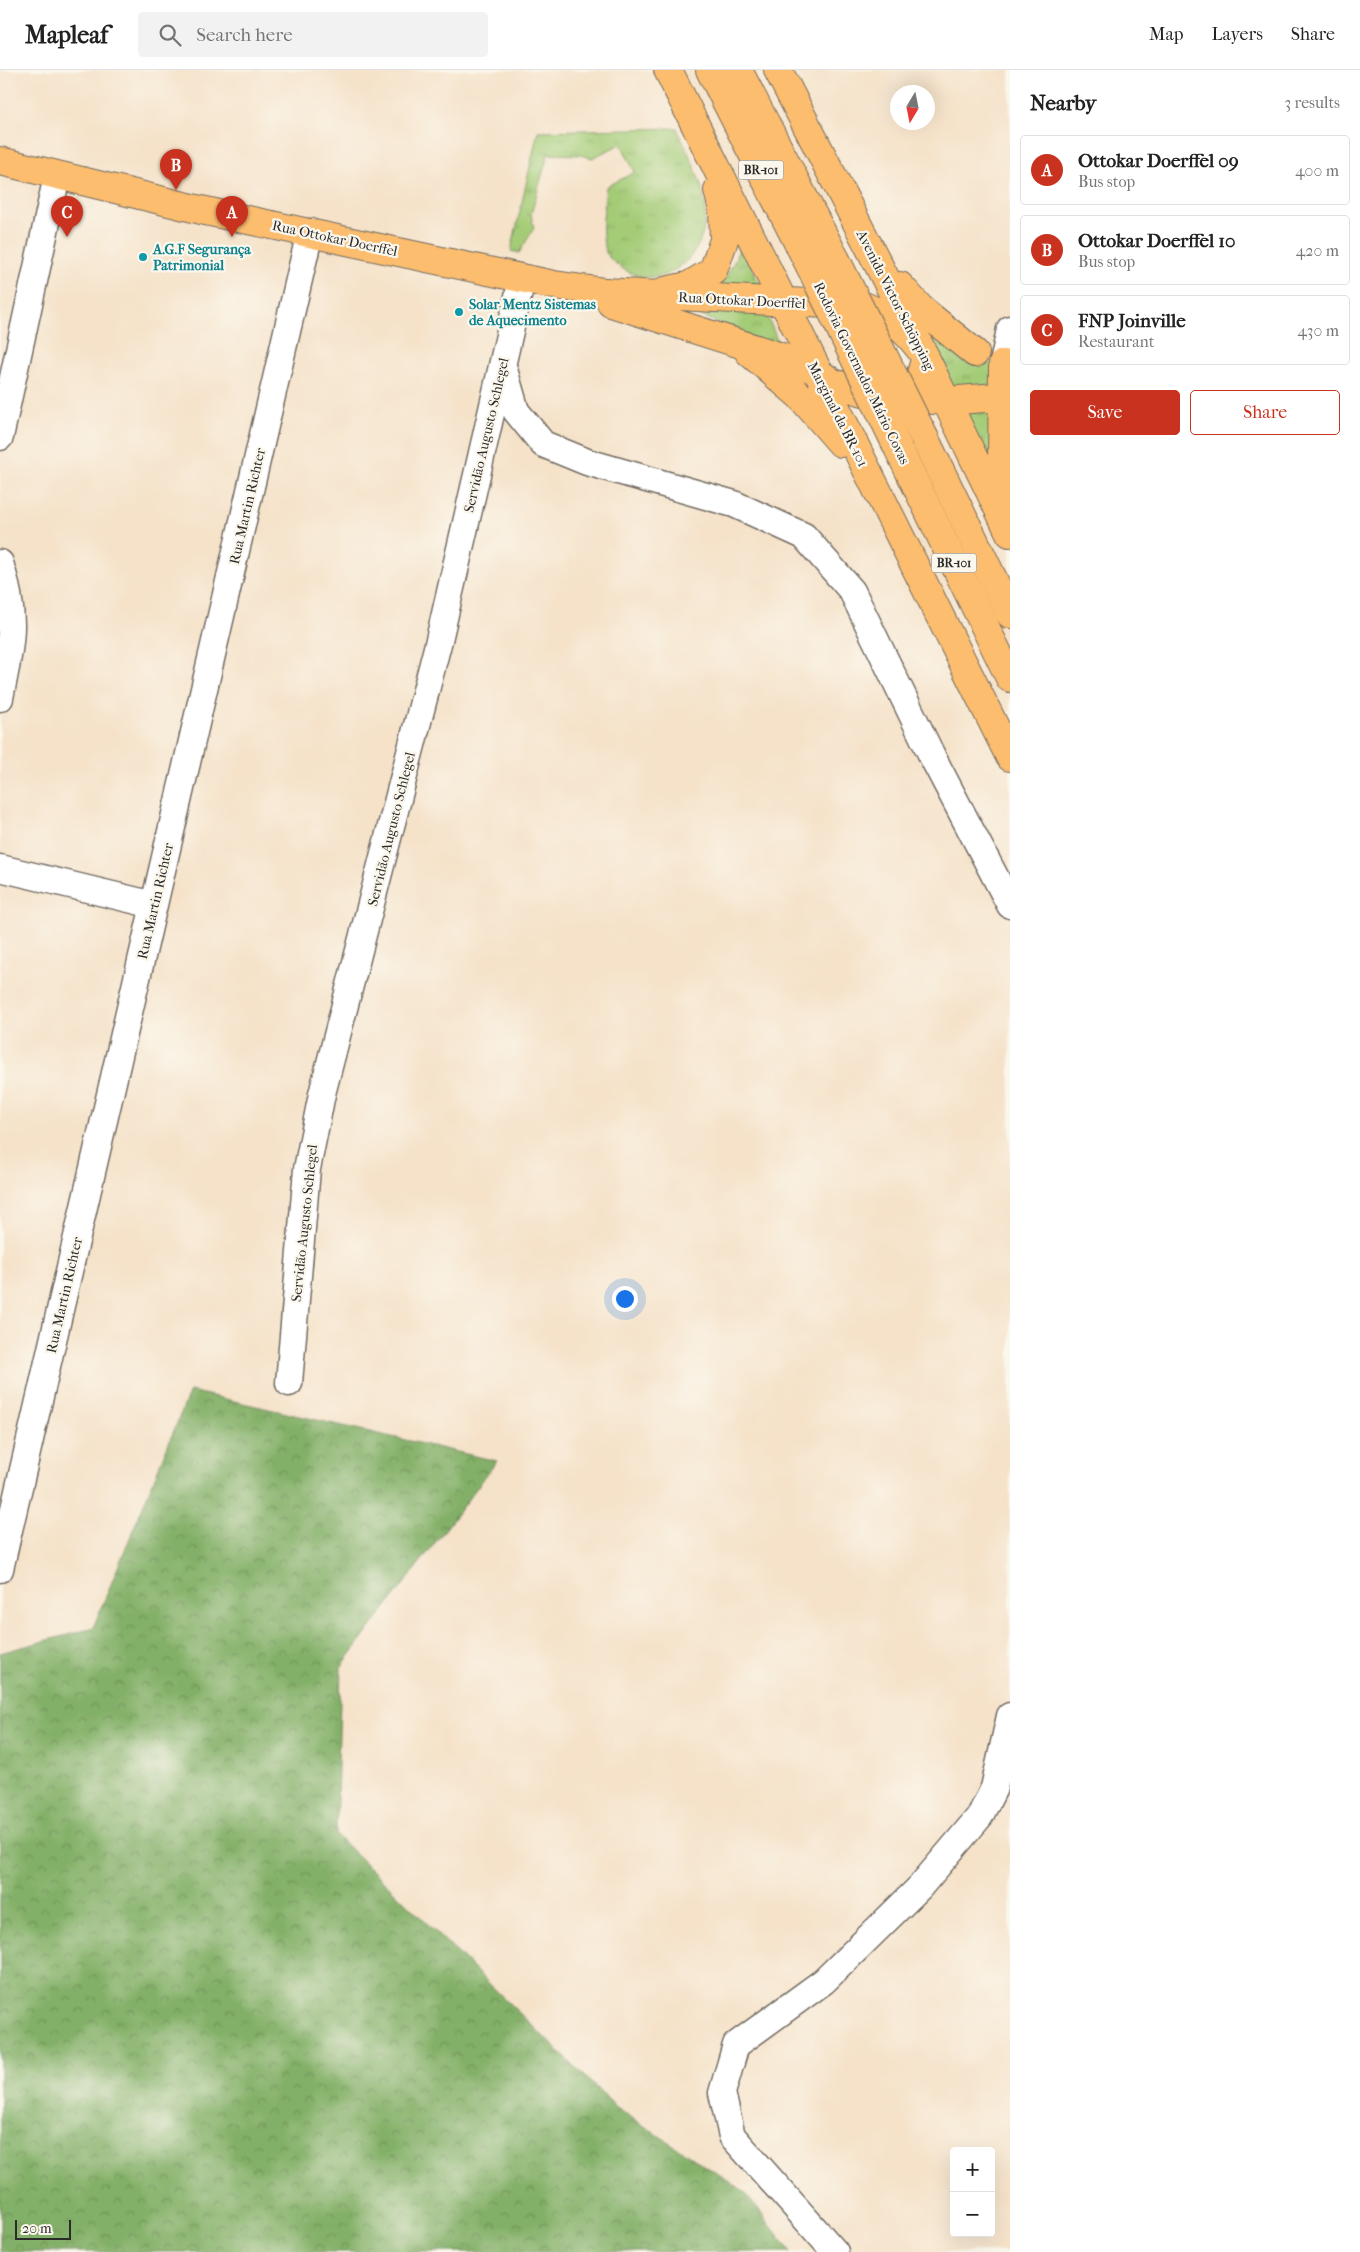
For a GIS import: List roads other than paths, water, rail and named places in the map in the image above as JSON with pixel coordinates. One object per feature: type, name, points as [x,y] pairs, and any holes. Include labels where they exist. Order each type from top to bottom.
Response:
[{"type":"main road","name":"Marginal da BR-101","points":[[668,70],[815,370],[1010,757]]},
{"type":"main road","name":"Rodovia Governador Mário Covas","points":[[710,70],[812,270],[1010,678]]},
{"type":"main road","name":"Rodovia Governador Mário Covas","points":[[738,70],[836,260],[1010,614]]},
{"type":"main road","name":"Avenida Victor Schöpping","points":[[778,70],[909,324],[1010,533]]},
{"type":"main road","points":[[646,294],[688,286],[713,271],[724,240],[723,210],[715,181],[685,104]]},
{"type":"main road","name":"Rua Ottokar Doerffel","points":[[0,161],[57,176],[554,285],[605,292],[782,303],[840,304]]},
{"type":"main road","points":[[871,251],[920,309],[975,353]]},
{"type":"main road","name":"Rua Ottokar Doerffel","points":[[554,285],[734,340],[815,370]]},
{"type":"main road","points":[[1006,397],[946,401],[854,391],[833,383],[815,370],[810,350],[809,335],[821,316],[840,304],[864,306],[1006,366],[1006,397],[1006,436],[1002,459],[1010,505]]},
{"type":"main road","points":[[882,313],[912,338],[925,356],[923,371],[915,386],[894,396]]},
{"type":"main road","points":[[734,340],[800,396],[868,473]]},
{"type":"street","points":[[0,437],[57,176]]},
{"type":"street","name":"Rua Martin Richter","points":[[0,1569],[310,232]]},
{"type":"street","name":"Servidão Augusto Schlegel","points":[[289,1383],[307,1169],[322,1094],[439,640],[522,279]]},
{"type":"street","points":[[1006,366],[1010,329]]},
{"type":"street","points":[[502,365],[516,411],[542,444],[587,462],[734,504],[804,536],[852,591],[933,758],[1010,904]]},
{"type":"street","points":[[0,563],[7,586],[12,625],[0,698]]},
{"type":"street","points":[[0,868],[154,905]]},
{"type":"street","points":[[835,2252],[732,2136],[722,2093],[736,2045],[824,1981],[919,1888],[980,1816],[994,1788],[1010,1716]]},
{"type":"place","name":"Ottokar Doerffel 10","points":[[176,190]]},
{"type":"place","name":"FNP Joinville","points":[[67,237]]},
{"type":"place","name":"Ottokar Doerffel 09","points":[[232,237]]},
{"type":"place","name":"A.G.F Segurança Patrimonial","points":[[143,257]]},
{"type":"place","name":"Solar Mentz Sistemas de Aquecimento","points":[[459,312]]}]
